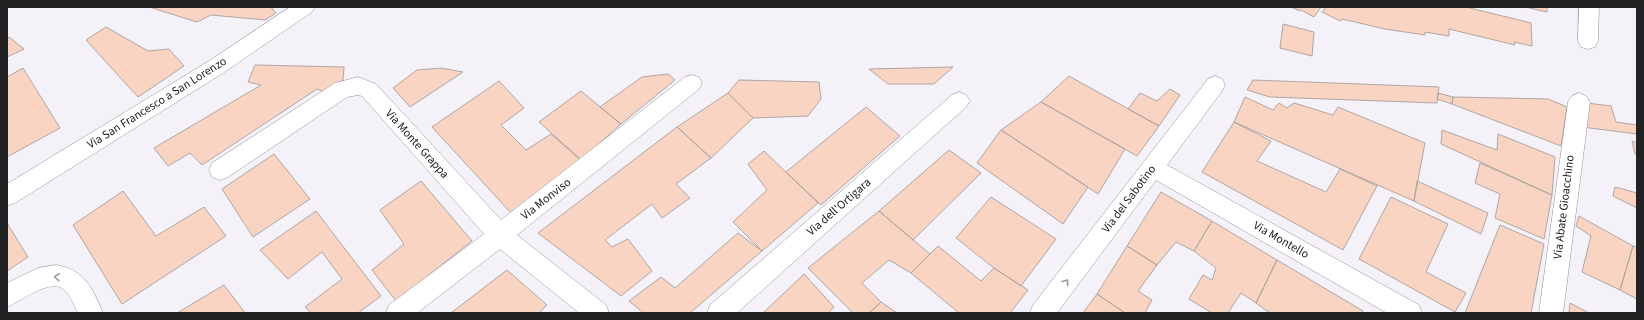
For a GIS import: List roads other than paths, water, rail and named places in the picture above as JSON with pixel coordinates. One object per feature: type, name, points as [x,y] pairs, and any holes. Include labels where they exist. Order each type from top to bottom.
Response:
[{"type":"street","name":"Via San Francesco a San Lorenzo","points":[[7,196],[216,67],[305,7]]},
{"type":"street","points":[[1588,41],[1589,7]]},
{"type":"street","name":"Via Monviso","points":[[398,313],[500,235],[692,83]]},
{"type":"street","name":"Via del Sabotino","points":[[1042,313],[1215,85]]},
{"type":"street","name":"Via Monte Grappa","points":[[220,170],[342,89],[358,86],[369,90],[500,235],[597,313]]},
{"type":"street","name":"Via dell'Ortigara","points":[[719,313],[959,101]]},
{"type":"street","name":"Via Abate Gioacchino","points":[[1551,313],[1579,102]]},
{"type":"street","name":"Via Montello","points":[[1152,167],[1385,307],[1410,313]]},
{"type":"street","points":[[7,296],[30,282],[43,277],[59,276],[70,280],[91,313]]}]
